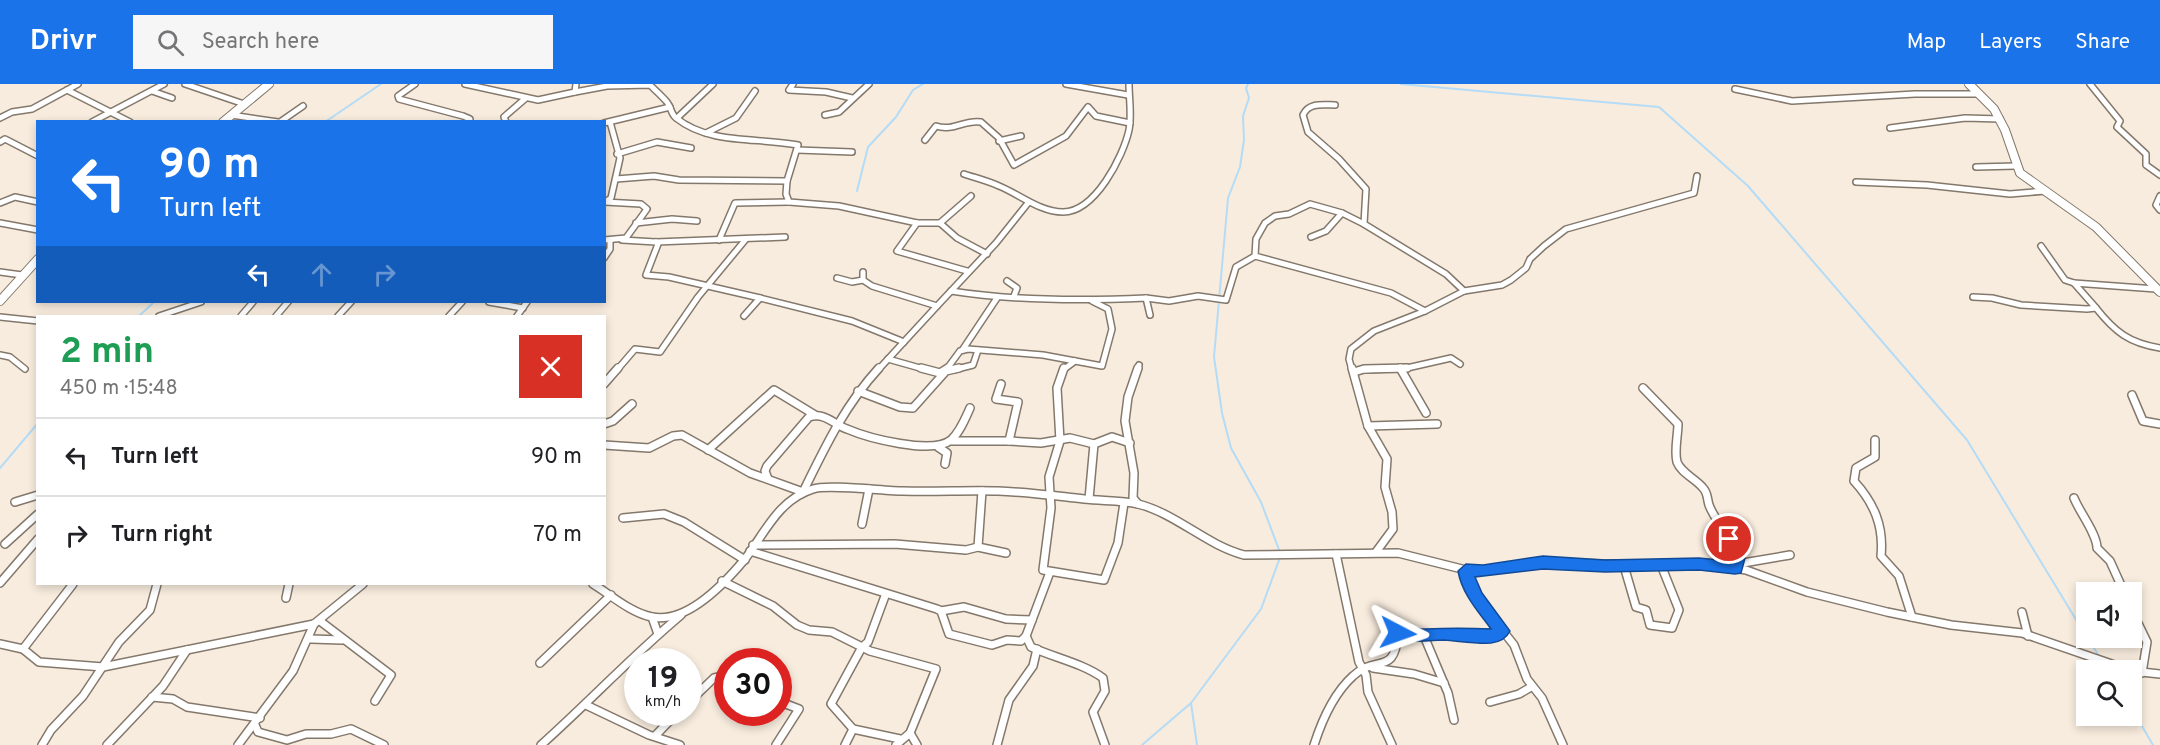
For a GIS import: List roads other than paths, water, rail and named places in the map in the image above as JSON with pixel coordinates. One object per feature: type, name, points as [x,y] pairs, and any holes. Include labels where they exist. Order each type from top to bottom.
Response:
[{"type":"street","points":[[0,118],[12,112],[32,109],[78,84]]},
{"type":"street","points":[[96,120],[164,84]]},
{"type":"street","points":[[185,84],[244,104]]},
{"type":"street","points":[[225,120],[269,84]]},
{"type":"street","points":[[415,84],[398,96],[399,99],[463,116],[470,120]]},
{"type":"street","points":[[465,84],[526,98],[546,99],[607,86],[650,85],[677,118],[693,129],[727,139],[780,142],[798,146],[787,181],[786,194],[789,202]]},
{"type":"street","points":[[575,92],[576,84]]},
{"type":"street","points":[[677,118],[713,84]]},
{"type":"street","points":[[793,84],[789,90],[826,92],[852,98]]},
{"type":"street","points":[[825,115],[838,112],[869,84]]},
{"type":"street","points":[[1066,84],[1128,95]]},
{"type":"street","points":[[964,174],[999,186],[1028,203],[1065,212],[1075,210],[1114,170],[1130,123],[1129,84]]},
{"type":"street","points":[[1969,84],[1994,109],[2000,119],[2020,172],[2096,227],[2158,290]]},
{"type":"street","points":[[2090,84],[2120,121],[2117,127],[2146,154],[2146,165],[2160,175]]},
{"type":"street","points":[[1735,89],[1809,101],[1915,94],[1978,94]]},
{"type":"street","points":[[67,90],[113,111],[127,120]]},
{"type":"street","points":[[152,91],[172,98]]},
{"type":"street","points":[[706,133],[736,118],[755,91]]},
{"type":"street","points":[[505,120],[504,117],[507,113],[526,98]]},
{"type":"street","points":[[1335,105],[1315,105],[1306,109],[1304,120],[1308,132],[1351,170],[1366,189],[1366,203],[1362,213],[1364,224]]},
{"type":"street","points":[[282,120],[303,106]]},
{"type":"street","points":[[606,201],[611,198],[620,158],[608,122],[670,107]]},
{"type":"street","points":[[925,140],[925,137],[936,126],[954,130],[975,120],[994,131],[1014,165],[1065,136],[1088,107],[1096,116],[1130,123]]},
{"type":"street","points":[[231,115],[265,120]]},
{"type":"street","points":[[1890,128],[1965,118],[2000,119]]},
{"type":"street","points":[[999,141],[1021,136]]},
{"type":"street","points":[[2,140],[36,155]]},
{"type":"street","points":[[617,154],[657,142],[672,147],[691,148]]},
{"type":"street","points":[[797,150],[852,152]]},
{"type":"street","points":[[1976,167],[2016,166]]},
{"type":"street","points":[[616,178],[654,176],[679,180],[787,181]]},
{"type":"street","points":[[1376,552],[1388,539],[1393,529],[1392,512],[1385,487],[1387,459],[1368,426],[1354,372],[1348,359],[1351,350],[1371,333],[1425,311],[1464,291],[1502,285],[1512,280],[1544,246],[1566,230],[1694,193],[1697,176]]},
{"type":"street","points":[[1856,182],[1927,185],[2010,194],[2045,191]]},
{"type":"street","points":[[940,223],[970,196]]},
{"type":"street","points":[[2160,196],[2156,205],[2160,210]]},
{"type":"street","points":[[0,203],[15,197],[36,202]]},
{"type":"street","points":[[606,202],[645,205],[647,209],[629,236],[622,240]]},
{"type":"street","points":[[719,240],[735,203],[789,202],[839,206],[917,223],[940,223],[957,238],[987,254]]},
{"type":"street","points":[[803,492],[838,422],[858,391],[967,271],[987,254],[1028,203]]},
{"type":"street","points":[[1255,256],[1254,247],[1258,233],[1266,223],[1276,216],[1292,213],[1299,206],[1308,204],[1342,213],[1364,224],[1446,273],[1464,291]]},
{"type":"street","points":[[1311,237],[1326,231],[1342,213]]},
{"type":"street","points":[[636,223],[672,219],[697,221]]},
{"type":"street","points":[[0,223],[36,230]]},
{"type":"street","points":[[917,223],[897,252],[967,271]]},
{"type":"street","points":[[606,255],[610,249],[607,240],[656,242],[785,237]]},
{"type":"street","points":[[606,382],[635,349],[660,352],[746,239]]},
{"type":"street","points":[[656,242],[658,244],[646,275],[709,285],[826,314],[872,328],[904,342]]},
{"type":"street","points":[[2042,246],[2065,280],[2074,284],[2158,290]]},
{"type":"street","points":[[951,291],[997,298],[1014,296],[1092,302],[1146,298],[1169,301],[1198,296],[1213,300],[1226,300],[1236,265],[1243,259],[1255,256],[1391,293],[1425,311]]},
{"type":"street","points":[[0,301],[36,261]]},
{"type":"street","points":[[0,272],[22,275]]},
{"type":"street","points":[[863,272],[863,280]]},
{"type":"street","points":[[837,278],[852,282],[863,280],[872,286],[937,306]]},
{"type":"street","points":[[1007,281],[1017,288],[1014,296]]},
{"type":"street","points":[[2074,284],[2118,337],[2142,346],[2160,348]]},
{"type":"street","points":[[1973,297],[1992,298],[2021,305],[2096,308]]},
{"type":"street","points":[[744,316],[760,298]]},
{"type":"street","points":[[858,391],[900,407],[913,408],[963,349],[997,298]]},
{"type":"street","points":[[1146,298],[1150,315]]},
{"type":"street","points":[[963,349],[1075,361],[1099,366],[1103,363],[1112,329],[1109,312],[1105,307],[1092,302]]},
{"type":"street","points":[[162,315],[198,303]]},
{"type":"street","points":[[242,315],[252,303]]},
{"type":"street","points":[[277,315],[287,303]]},
{"type":"street","points":[[339,315],[350,303]]},
{"type":"street","points":[[450,315],[461,303]]},
{"type":"street","points":[[495,303],[523,308]]},
{"type":"street","points":[[518,315],[526,303]]},
{"type":"street","points":[[0,317],[36,321]]},
{"type":"street","points":[[888,359],[916,368],[946,371],[973,365],[978,350]]},
{"type":"street","points":[[0,356],[10,357],[25,369]]},
{"type":"street","points":[[1354,372],[1364,369],[1400,368],[1451,358],[1460,364]]},
{"type":"street","points":[[1075,361],[1064,368],[1058,388],[1060,441],[1049,477],[1051,495],[1047,549],[1041,566],[1043,570],[1104,580],[1118,543],[1124,502]]},
{"type":"street","points":[[1138,504],[1133,498],[1134,473],[1125,421],[1128,397],[1139,364]]},
{"type":"street","points":[[1400,368],[1426,413]]},
{"type":"street","points":[[1001,384],[996,399],[1018,402],[1009,441]]},
{"type":"street","points":[[1642,388],[1678,424],[1677,461],[1682,470],[1694,477],[1706,490],[1709,507],[1735,549],[1738,558],[1735,568]]},
{"type":"street","points":[[708,450],[774,390],[814,415],[838,422],[843,428],[926,447],[938,447],[952,441],[1041,443],[1070,438],[1094,444],[1112,436],[1119,436],[1130,443]]},
{"type":"street","points":[[2132,395],[2143,421],[2160,424]]},
{"type":"street","points":[[606,423],[614,421],[632,404]]},
{"type":"street","points":[[952,441],[970,408]]},
{"type":"street","points":[[769,480],[765,471],[767,466],[809,417],[814,415]]},
{"type":"street","points":[[1368,426],[1437,424]]},
{"type":"street","points":[[606,445],[650,448],[679,434],[769,480],[803,492]]},
{"type":"street","points":[[1875,440],[1875,458],[1856,468],[1854,481],[1875,507],[1884,544],[1881,556],[1899,576],[1912,617]]},
{"type":"street","points":[[1089,499],[1094,444]]},
{"type":"street","points":[[938,447],[947,453],[945,464]]},
{"type":"street","points":[[541,745],[586,705],[636,652],[745,560],[780,509],[803,492],[815,488],[982,491],[1138,504],[1172,518],[1236,555],[1376,552],[1418,556],[1466,571],[1543,563],[1624,566],[1699,564],[1735,568],[1807,592],[1912,617],[2028,636],[2096,660]]},
{"type":"street","points":[[862,524],[869,489]]},
{"type":"street","points":[[978,548],[982,491]]},
{"type":"street","points":[[15,502],[36,496]]},
{"type":"street","points":[[2074,498],[2083,519],[2097,539],[2097,548],[2110,561],[2119,582]]},
{"type":"street","points":[[623,518],[664,514],[684,522],[745,560]]},
{"type":"street","points":[[5,544],[36,516]]},
{"type":"street","points":[[0,583],[36,541]]},
{"type":"street","points":[[752,548],[895,544],[966,550],[978,548],[1006,553]]},
{"type":"street","points":[[752,548],[885,596],[941,611],[964,607],[1006,619],[1032,620]]},
{"type":"street","points":[[1336,554],[1347,614],[1366,668],[1368,692],[1392,745]]},
{"type":"street","points":[[1735,568],[1743,563],[1790,555]]},
{"type":"street","points":[[1624,566],[1636,607],[1646,610],[1650,625],[1672,628],[1679,610],[1661,565]]},
{"type":"street","points":[[1466,571],[1468,582],[1477,598],[1514,645],[1531,687],[1542,698],[1563,745]]},
{"type":"street","points":[[941,611],[949,634],[992,645],[1007,640],[1021,641],[1026,636],[1050,572]]},
{"type":"street","points":[[722,581],[773,606],[797,625],[845,636],[862,647],[936,669],[910,733],[898,742],[853,729],[831,704],[862,647],[868,642],[885,596]]},
{"type":"street","points":[[23,649],[41,629],[72,585]]},
{"type":"street","points":[[42,745],[51,730],[83,696],[120,642],[150,610],[158,585]]},
{"type":"street","points":[[286,598],[289,585]]},
{"type":"street","points":[[0,644],[23,649],[39,662],[103,667],[317,623],[362,585]]},
{"type":"street","points":[[594,585],[652,617],[672,617],[686,611]]},
{"type":"street","points":[[540,663],[611,596]]},
{"type":"street","points":[[2022,612],[2028,636]]},
{"type":"street","points":[[652,617],[658,634]]},
{"type":"street","points":[[238,745],[258,722],[311,639],[317,623]]},
{"type":"street","points":[[317,623],[391,675],[375,701]]},
{"type":"street","points":[[1314,745],[1329,709],[1346,683],[1366,668],[1387,662],[1397,651],[1398,633],[1424,636],[1441,633],[1492,636],[1502,631]]},
{"type":"street","points":[[2142,632],[2147,642],[2142,673],[2160,674]]},
{"type":"street","points":[[1026,636],[1031,647],[1062,661],[1087,667],[1103,678],[1105,691],[1092,712],[1105,745]]},
{"type":"street","points":[[1424,636],[1444,683],[1454,720]]},
{"type":"street","points":[[311,639],[342,640]]},
{"type":"street","points":[[997,745],[1009,700],[1033,666],[1038,649]]},
{"type":"street","points":[[107,745],[152,697],[187,650]]},
{"type":"street","points":[[1366,668],[1414,674],[1444,683]]},
{"type":"street","points":[[702,690],[714,678]]},
{"type":"street","points":[[1490,702],[1519,694],[1531,687]]},
{"type":"street","points":[[152,697],[173,699],[187,707],[258,722]]},
{"type":"street","points":[[586,705],[680,745]]},
{"type":"street","points":[[792,706],[799,709],[792,720]]},
{"type":"street","points":[[258,722],[258,732],[283,740],[351,729],[384,745]]},
{"type":"street","points":[[655,736],[665,726]]},
{"type":"street","points":[[776,745],[788,726]]},
{"type":"street","points":[[845,745],[853,729]]},
{"type":"street","points":[[910,733],[917,745]]},
{"type":"waterway","points":[[328,120],[381,84]]},
{"type":"waterway","points":[[857,191],[868,147],[896,117],[913,90],[923,84]]},
{"type":"waterway","points":[[1191,703],[1261,609],[1281,555],[1261,502],[1231,448],[1222,413],[1214,357],[1228,198],[1240,167],[1244,140],[1243,116],[1249,98],[1246,88],[1248,84]]},
{"type":"waterway","points":[[1401,84],[1659,107],[1748,186],[1967,440],[2076,620]]},
{"type":"waterway","points":[[140,315],[153,303]]},
{"type":"waterway","points":[[0,468],[36,425]]},
{"type":"waterway","points":[[2094,648],[2100,658]]},
{"type":"waterway","points":[[1142,745],[1191,703]]},
{"type":"waterway","points":[[1191,703],[1197,745]]},
{"type":"waterway","points":[[2142,726],[2153,745]]}]
